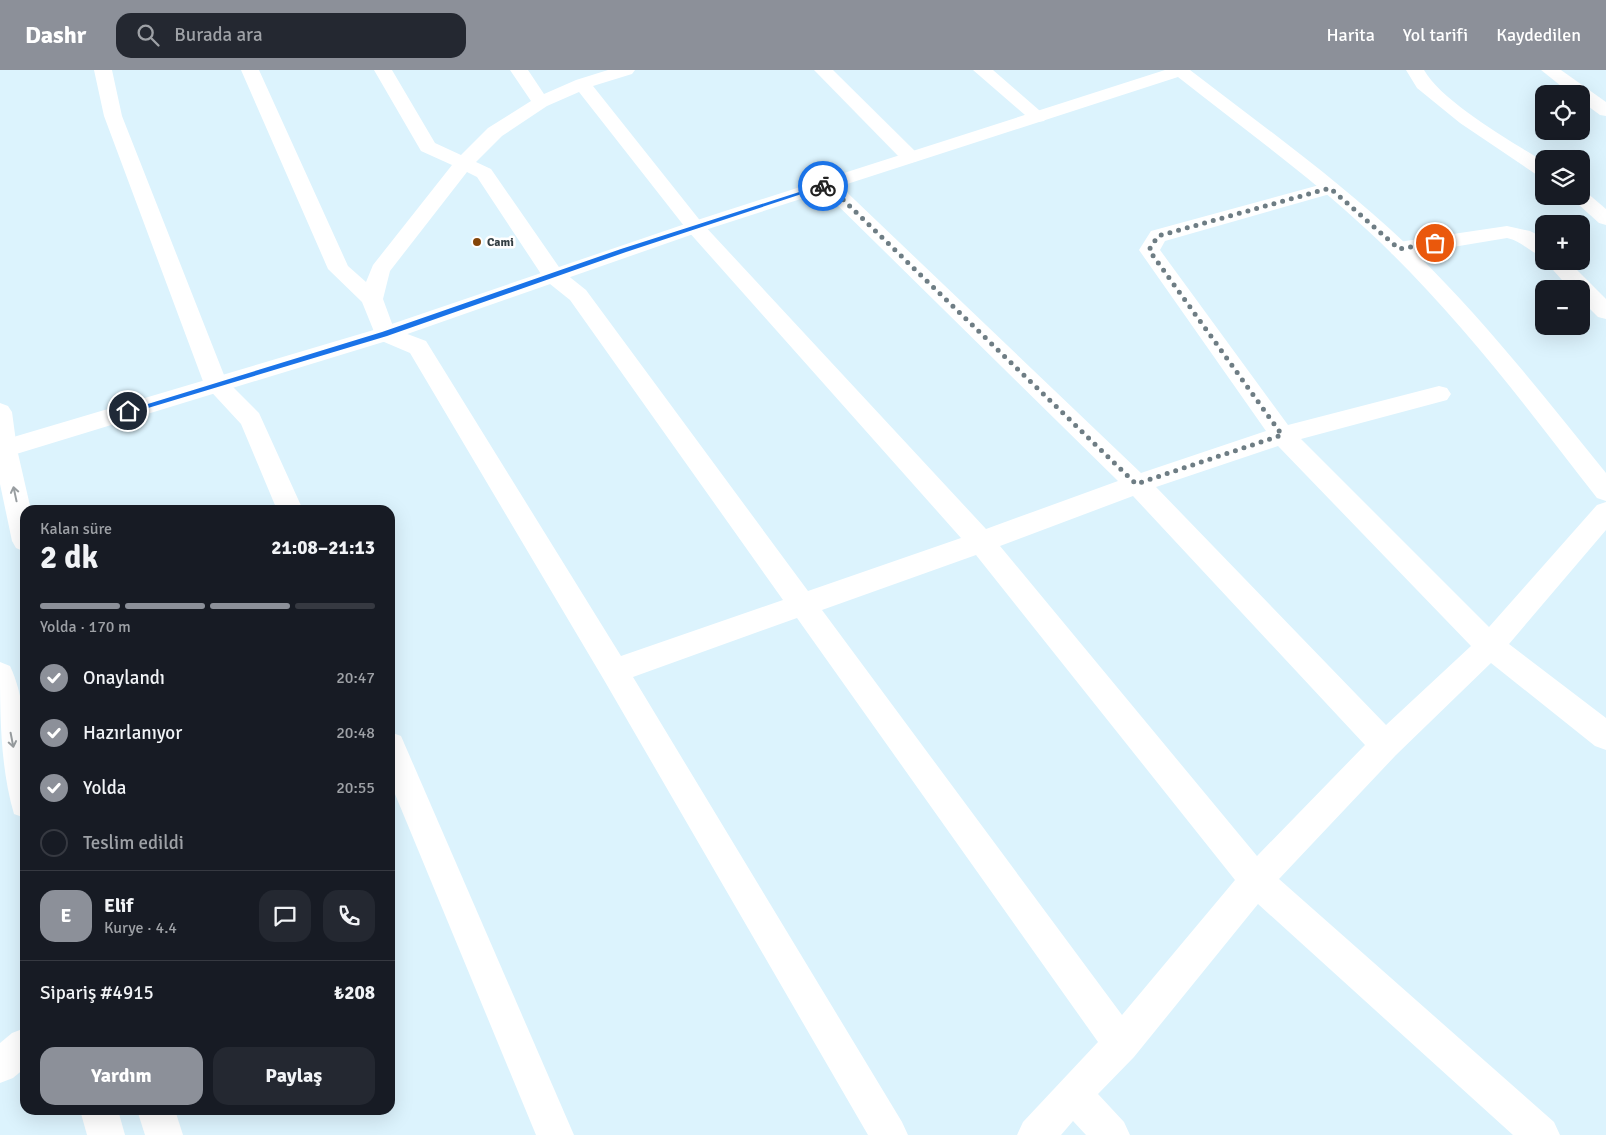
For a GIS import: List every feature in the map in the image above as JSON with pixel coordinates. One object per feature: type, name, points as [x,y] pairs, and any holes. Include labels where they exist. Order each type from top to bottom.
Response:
[{"type":"street","points":[[103,70],[113,116],[216,384],[251,419],[288,505]]},
{"type":"street","points":[[250,70],[339,269],[372,299],[385,334],[418,347],[614,671],[889,1135]]},
{"type":"street","points":[[383,70],[428,147],[484,173],[553,275],[578,295],[1121,1044]]},
{"type":"street","points":[[519,70],[541,102]]},
{"type":"street","points":[[372,299],[380,270],[463,164],[494,132],[541,102],[582,84],[626,70]]},
{"type":"street","points":[[823,70],[910,157]]},
{"type":"street","points":[[982,70],[1038,117]]},
{"type":"street","points":[[3,450],[385,334],[695,227],[1179,70],[1330,188],[1399,249],[1482,336],[1606,491]]},
{"type":"street","points":[[1416,70],[1423,84],[1459,114],[1535,165]]},
{"type":"street","points":[[1550,70],[1606,111]]},
{"type":"street","points":[[582,84],[695,227],[981,542],[1256,880],[1541,1135]]},
{"type":"street","points":[[827,184],[1136,484],[1386,745]]},
{"type":"street","points":[[1330,188],[1158,236],[1149,250],[1282,435],[1490,646],[1606,736]]},
{"type":"street","points":[[1590,205],[1606,219]]},
{"type":"street","points":[[1399,249],[1507,232],[1520,234],[1535,241]]},
{"type":"street","points":[[1564,270],[1606,312]]},
{"type":"street","points":[[614,671],[981,542],[1136,484],[1282,435],[1440,394]]},
{"type":"street","points":[[0,412],[3,450],[20,520]]},
{"type":"street","points":[[1036,1135],[1121,1044],[1256,880],[1386,745],[1490,646],[1606,512]]},
{"type":"street","points":[[0,675],[20,778]]},
{"type":"street","points":[[395,758],[555,1135]]},
{"type":"street","points":[[0,1065],[20,1050]]},
{"type":"street","points":[[1073,1094],[1111,1135]]},
{"type":"street","points":[[100,1115],[106,1135]]},
{"type":"street","points":[[158,1115],[164,1135]]},
{"type":"way so far","points":[[823,186],[827,184],[1136,484],[1282,435],[1149,250],[1158,236],[1330,188],[1399,249],[1435,243]]},
{"type":"place","name":"Cami","points":[[477,242]]},
{"type":"route","points":[[128,411],[385,334],[695,227],[823,186]]}]
